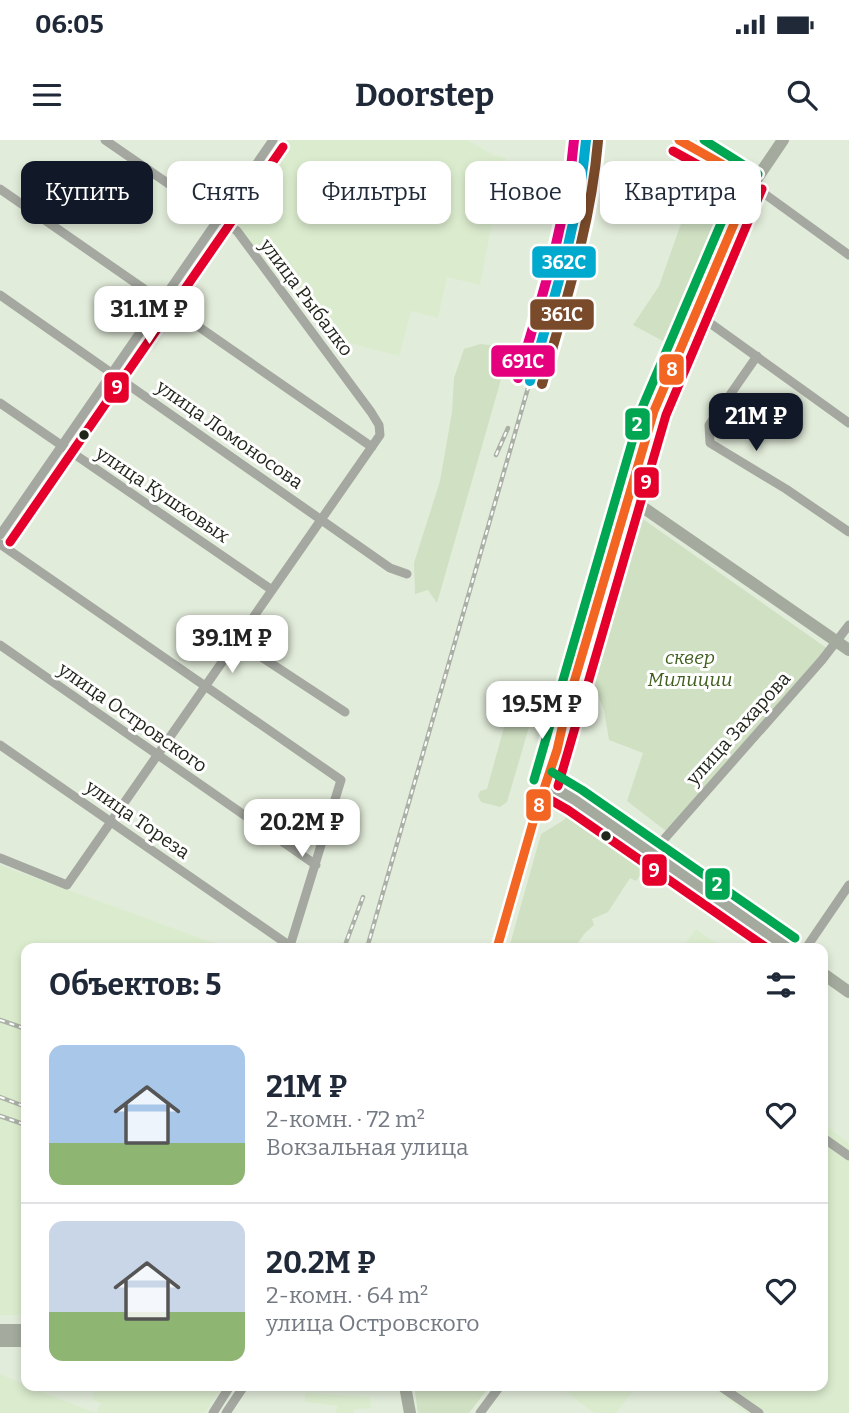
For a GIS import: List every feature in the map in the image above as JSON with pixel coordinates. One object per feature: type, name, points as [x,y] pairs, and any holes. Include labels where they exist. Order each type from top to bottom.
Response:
[{"type":"main road","points":[[679,140],[716,161]]},
{"type":"main road","points":[[761,170],[783,140]]},
{"type":"main road","points":[[498,943],[654,411],[734,224]]},
{"type":"main road","points":[[628,497],[849,650]]},
{"type":"main road","points":[[546,783],[575,800],[781,943]]},
{"type":"main road","points":[[828,977],[849,992]]},
{"type":"main road","points":[[0,1330],[21,1330]]},
{"type":"main road","points":[[0,1341],[21,1341]]},
{"type":"main road","points":[[406,1391],[410,1413]]},
{"type":"street","name":"улица Рыбалко","points":[[105,140],[167,183]]},
{"type":"street","points":[[259,161],[273,140]]},
{"type":"street","points":[[710,140],[710,157]]},
{"type":"street","points":[[0,189],[372,447],[67,884],[0,858]]},
{"type":"street","points":[[761,191],[849,255]]},
{"type":"street","points":[[0,535],[216,224]]},
{"type":"street","name":"улица Рыбалко","points":[[226,224],[237,231],[371,412],[380,431],[379,438],[372,447]]},
{"type":"street","name":"улица Ломоносова","points":[[0,296],[390,568],[407,574]]},
{"type":"street","points":[[696,313],[849,424]]},
{"type":"street","points":[[757,356],[709,425],[710,443],[786,489],[849,533]]},
{"type":"street","name":"улица Кушховых","points":[[0,403],[272,590]]},
{"type":"street","points":[[0,544],[341,780],[316,865]]},
{"type":"street","name":"улица Захарова","points":[[651,854],[822,660],[849,625]]},
{"type":"street","points":[[237,641],[345,712]]},
{"type":"street","name":"улица Островского","points":[[0,645],[316,865]]},
{"type":"street","name":"улица Тореза","points":[[0,745],[285,943]]},
{"type":"street","name":"улица Тореза","points":[[291,943],[316,865]]},
{"type":"street","points":[[809,943],[849,885]]},
{"type":"street","points":[[828,1142],[849,1156]]},
{"type":"street","points":[[213,1413],[227,1391]]},
{"type":"street","points":[[226,1413],[241,1391]]},
{"type":"street","points":[[480,1413],[496,1391]]},
{"type":"street","points":[[727,1391],[759,1413]]},
{"type":"shaded area","points":[[284,140],[468,140],[493,155],[506,158],[506,161],[465,161],[465,224],[492,224],[480,285],[447,277],[438,318],[411,311],[399,356],[327,337],[235,224],[283,224],[283,161],[269,161]]},
{"type":"shaded area","points":[[0,865],[213,943],[21,943],[21,1315],[0,1315]]},
{"type":"shaded area","points":[[696,929],[716,943],[686,943]]},
{"type":"shaded area","points":[[828,1128],[849,1143],[849,1413],[747,1413],[716,1391],[828,1391]]},
{"type":"shaded area","points":[[0,1374],[21,1383],[21,1391],[39,1391],[96,1413],[0,1413]]},
{"type":"shaded area","points":[[93,1391],[219,1391],[205,1413],[96,1413],[101,1403],[93,1400]]},
{"type":"shaded area","points":[[565,1391],[633,1391],[616,1413],[594,1413]]},
{"type":"shaded area","points":[[305,1393],[370,1397],[371,1408],[354,1409],[354,1413],[335,1413],[338,1406],[305,1402]]},
{"type":"green space","points":[[681,224],[727,224],[676,348],[633,325],[659,286]]},
{"type":"green space","points":[[480,344],[507,347],[508,355],[437,603],[428,590],[415,594],[414,563],[440,481],[452,412],[454,378],[464,349]]},
{"type":"green space","name":"сквер Милиции","points":[[640,517],[828,649],[666,831],[627,801],[643,753],[609,740],[604,710],[597,693],[589,690]]},
{"type":"green space","points":[[513,696],[531,701],[534,710],[507,802],[500,807],[481,802],[478,796],[480,791],[487,789],[509,709],[505,702]]},
{"type":"green space","points":[[579,701],[585,702],[587,708],[573,758],[561,754]]},
{"type":"green space","points":[[572,808],[648,864],[636,881],[630,878],[608,912],[592,919],[594,925],[578,943],[510,943],[541,834],[564,820]]},
{"type":"green space","points":[[415,1391],[486,1391],[469,1413],[418,1413]]},
{"type":"railway","points":[[577,161],[579,140]]},
{"type":"railway","points":[[526,374],[530,338]]},
{"type":"railway","points":[[368,943],[530,381]]},
{"type":"railway","points":[[496,455],[508,428]]},
{"type":"railway","points":[[346,943],[363,897]]},
{"type":"railway","points":[[0,1020],[21,1027]]},
{"type":"railway","points":[[0,1097],[21,1105]]},
{"type":"railway","points":[[0,1116],[21,1123]]},
{"type":"transit line","name":"691С","points":[[518,378],[559,231],[574,140]]},
{"type":"transit line","name":"362С","points":[[530,381],[571,232],[586,140]]},
{"type":"transit line","name":"8","points":[[679,140],[716,161]]},
{"type":"transit line","name":"2","points":[[704,140],[737,161]]},
{"type":"transit line","name":"361С","points":[[542,384],[583,234],[598,141]]},
{"type":"transit line","name":"9","points":[[10,542],[283,147]]},
{"type":"transit line","name":"9","points":[[673,151],[691,161]]},
{"type":"transit line","name":"9","points":[[558,786],[666,415],[762,189]]},
{"type":"transit line","name":"2","points":[[534,780],[642,408],[721,224]]},
{"type":"transit line","name":"8","points":[[498,943],[654,411],[734,224]]},
{"type":"transit line","name":"2","points":[[552,772],[795,938]]},
{"type":"transit line","name":"9","points":[[540,794],[568,810],[760,943]]}]
